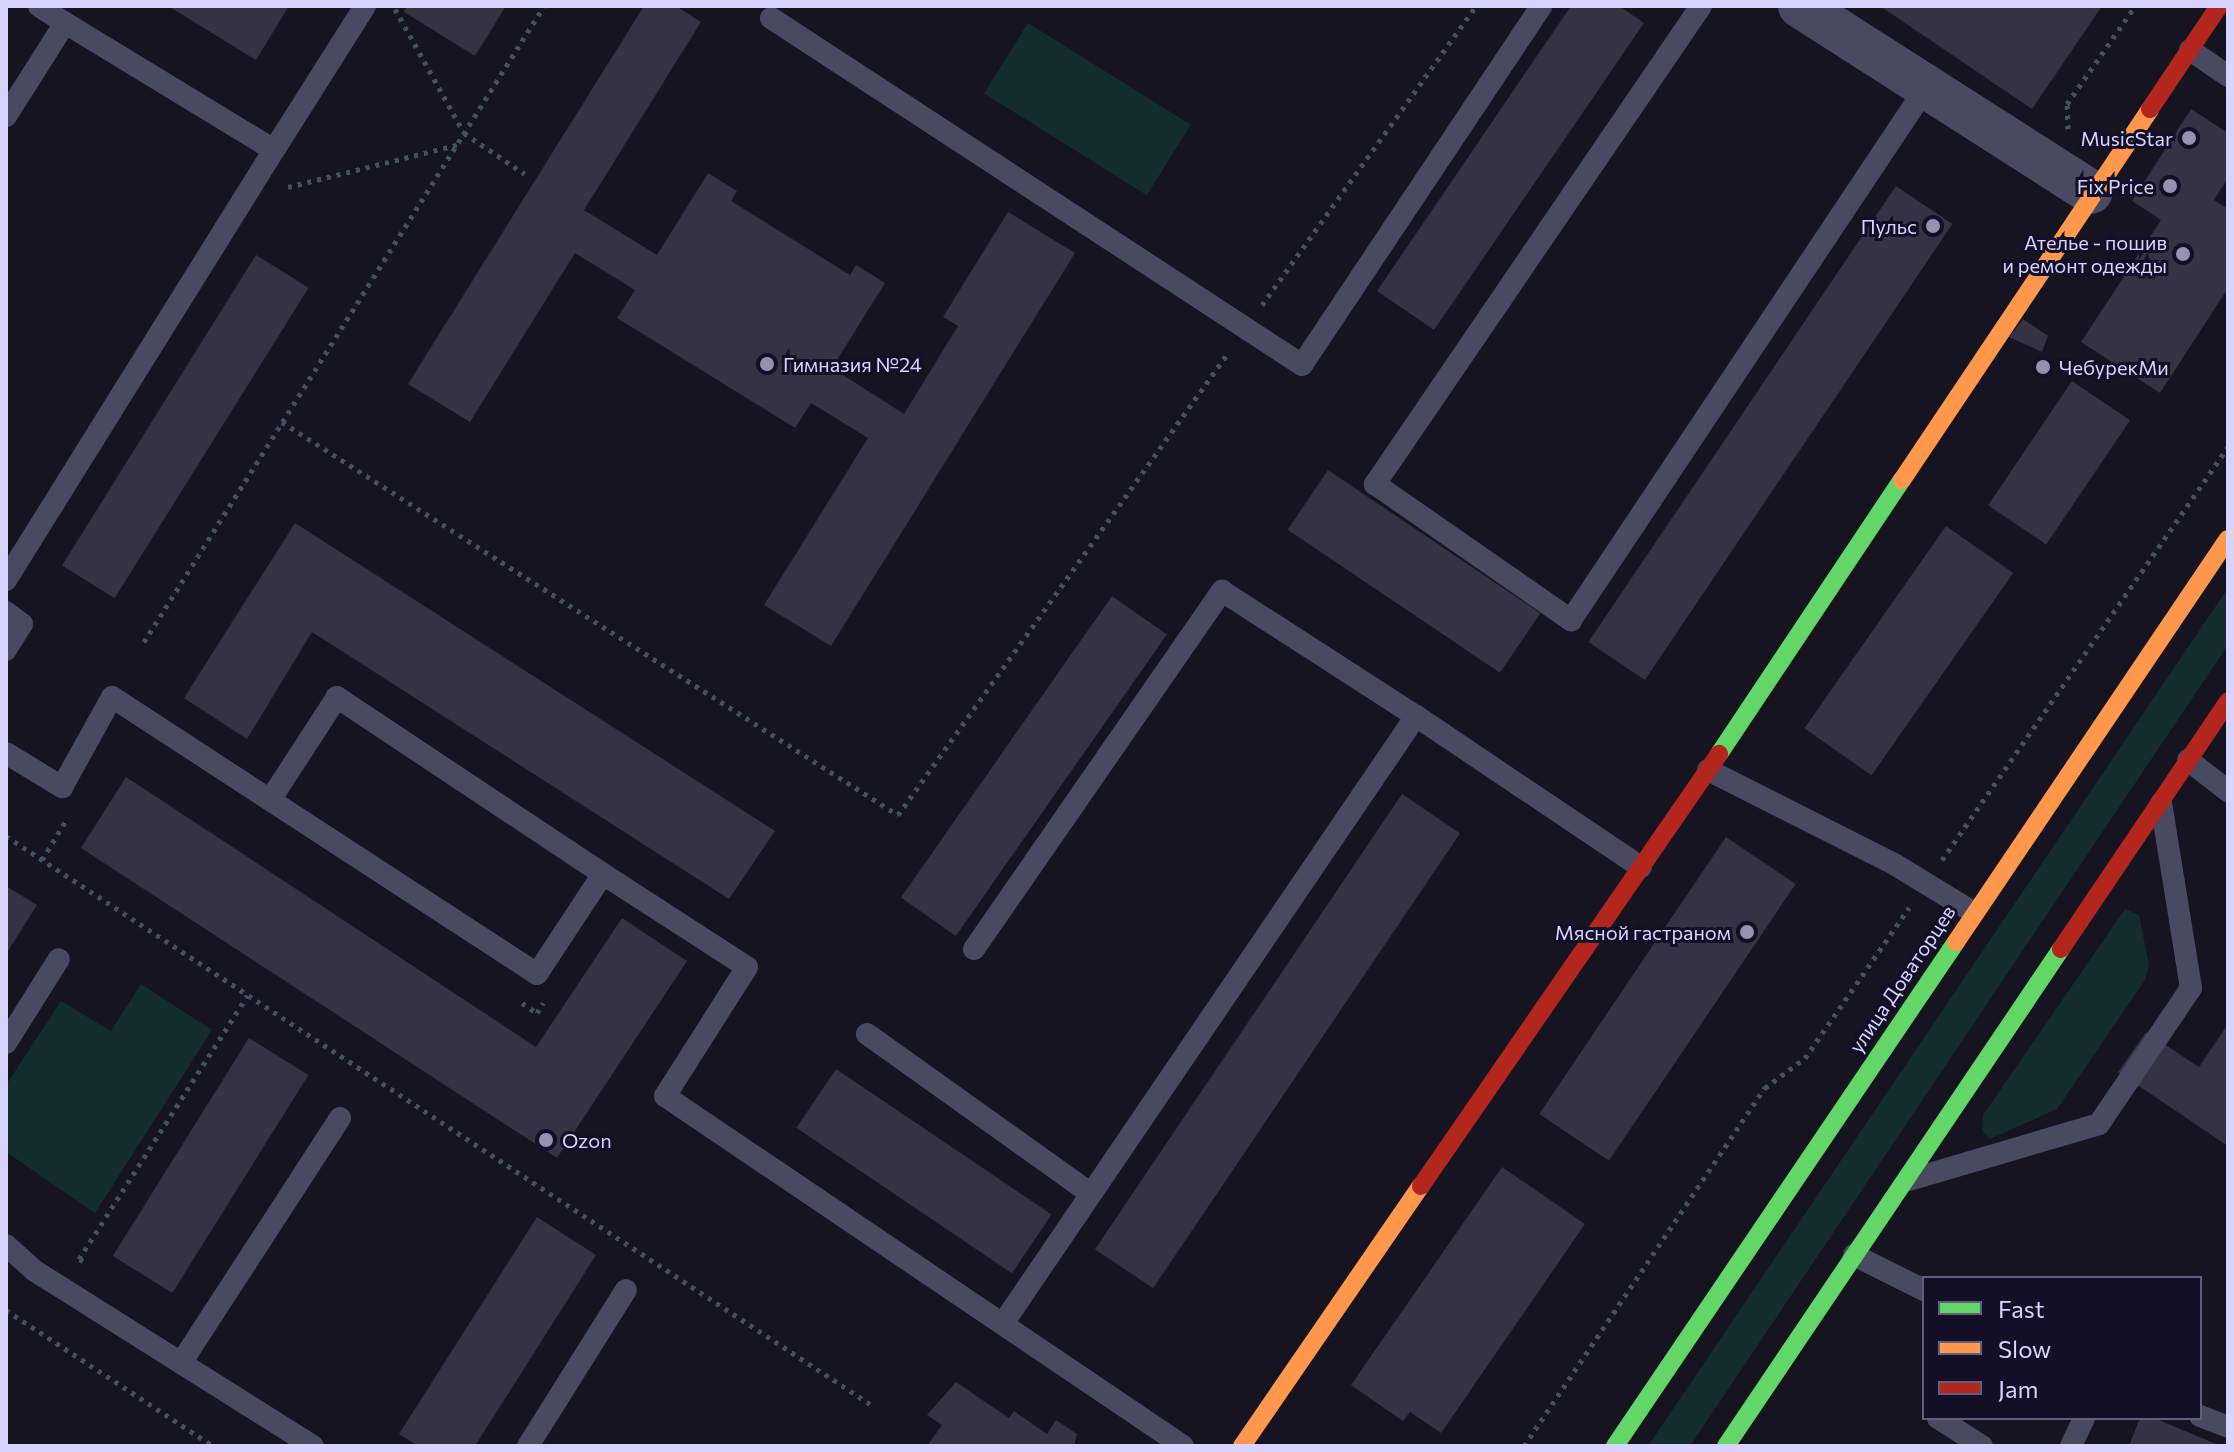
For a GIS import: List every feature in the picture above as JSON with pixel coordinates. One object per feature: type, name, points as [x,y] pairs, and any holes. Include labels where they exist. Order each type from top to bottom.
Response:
[{"type":"main road","points":[[1242,1446],[1708,770],[2080,184],[2190,50],[2219,6]]},
{"type":"main road","name":"улица Доваторцев","points":[[1615,1446],[1973,912],[2228,539]]},
{"type":"main road","points":[[1726,1446],[2228,701]]},
{"type":"street","points":[[1800,6],[2080,184]]},
{"type":"lane","points":[[39,6],[274,150]]},
{"type":"lane","points":[[6,580],[365,6]]},
{"type":"lane","points":[[771,18],[1302,365],[1541,6]]},
{"type":"lane","points":[[1701,6],[1375,484],[1571,620],[1927,86]]},
{"type":"lane","points":[[6,116],[65,23]]},
{"type":"lane","points":[[2190,50],[2228,76]]},
{"type":"lane","points":[[974,949],[1222,591],[1641,867]]},
{"type":"lane","points":[[6,612],[22,624],[6,650]]},
{"type":"lane","points":[[6,753],[62,787],[112,697],[272,797],[537,974],[603,874]]},
{"type":"lane","points":[[272,797],[337,697],[747,967],[665,1096],[1004,1322],[1183,1446]]},
{"type":"lane","points":[[1004,1322],[1416,716]]},
{"type":"lane","points":[[2188,760],[2228,791]]},
{"type":"lane","points":[[1708,770],[1926,883],[1973,912]]},
{"type":"lane","points":[[1904,1182],[2099,1124],[2191,988],[2161,800]]},
{"type":"lane","points":[[6,1043],[59,959]]},
{"type":"lane","points":[[867,1034],[1091,1194]]},
{"type":"lane","points":[[181,1363],[340,1118]]},
{"type":"lane","points":[[6,1245],[35,1271],[313,1446]]},
{"type":"lane","points":[[1854,1255],[1922,1289]]},
{"type":"lane","points":[[528,1446],[626,1290]]},
{"type":"lane","points":[[2202,1417],[2228,1427]]},
{"type":"lane","points":[[1941,1420],[1982,1446]]},
{"type":"lane","points":[[2071,1446],[2083,1420]]},
{"type":"path","points":[[394,6],[464,133],[525,174]]},
{"type":"path","points":[[144,642],[544,6]]},
{"type":"path","points":[[282,422],[898,815],[1476,6]]},
{"type":"path","points":[[2080,184],[2067,104],[2135,6]]},
{"type":"path","points":[[244,198],[457,145]]},
{"type":"path","points":[[1524,1446],[1765,1088],[1805,1058],[2228,447]]},
{"type":"path","points":[[6,836],[870,1404]]},
{"type":"path","points":[[91,1267],[79,1259],[248,995]]},
{"type":"path","points":[[6,1310],[213,1446]]},
{"type":"green space","points":[[1028,23],[1191,125],[1147,195],[984,93]]},
{"type":"green space","points":[[2228,588],[2228,645],[1690,1446],[1648,1446]]},
{"type":"green space","points":[[2125,909],[2139,915],[2149,965],[2145,980],[2057,1109],[1990,1139],[1982,1130],[1983,1115]]},
{"type":"green space","points":[[141,984],[212,1030],[95,1213],[6,1152],[6,1085],[61,1001],[111,1031]]},
{"type":"building","points":[[168,6],[289,6],[256,60]]},
{"type":"building","points":[[407,6],[506,6],[475,56],[404,12]]},
{"type":"building","points":[[644,6],[676,6],[701,22],[584,210],[657,255],[708,173],[737,191],[731,201],[850,275],[856,265],[885,283],[832,368],[904,414],[958,326],[943,317],[1008,212],[1075,253],[831,646],[764,605],[868,438],[811,403],[795,428],[617,318],[635,290],[575,253],[470,422],[408,384]]},
{"type":"building","points":[[1571,6],[1619,6],[1644,23],[1434,330],[1377,291]]},
{"type":"building","points":[[1880,6],[2102,6],[2032,109]]},
{"type":"building","name":"Ателье - пошив и ремонт одежды","points":[[2191,109],[2228,133],[2228,178],[2214,200],[2228,209],[2228,288],[2160,393],[2081,342],[2161,220],[2132,201]]},
{"type":"building","points":[[1896,186],[1952,224],[1645,680],[1588,642]]},
{"type":"building","points":[[256,255],[309,288],[115,598],[62,565]]},
{"type":"building","points":[[2023,319],[2048,336],[2042,352],[2009,337]]},
{"type":"building","points":[[2072,381],[2130,420],[2046,544],[1988,505]]},
{"type":"building","points":[[1328,470],[1540,613],[1500,673],[1288,530]]},
{"type":"building","points":[[295,523],[775,831],[729,899],[312,632],[247,739],[184,698]]},
{"type":"building","points":[[1946,526],[2013,573],[1871,775],[1804,728]]},
{"type":"building","points":[[1112,596],[1167,634],[956,936],[901,897]]},
{"type":"building","points":[[126,777],[536,1047],[622,918],[687,961],[557,1158],[81,848]]},
{"type":"building","points":[[1402,794],[1460,833],[1153,1288],[1095,1249]]},
{"type":"building","points":[[1726,837],[1796,884],[1609,1161],[1539,1114]]},
{"type":"building","points":[[6,886],[37,905],[6,954]]},
{"type":"building","points":[[2228,1024],[2228,1146],[2118,1072],[2146,1032],[2199,1067]]},
{"type":"building","points":[[249,1038],[308,1075],[172,1293],[113,1256]]},
{"type":"building","points":[[836,1069],[1052,1214],[1012,1273],[796,1128]]},
{"type":"building","points":[[1502,1167],[1585,1224],[1441,1433],[1410,1412],[1403,1421],[1351,1385]]},
{"type":"building","points":[[537,1217],[596,1255],[475,1446],[418,1446],[399,1434]]},
{"type":"building","points":[[956,1382],[1009,1418],[1014,1411],[1047,1434],[1056,1420],[1077,1434],[1074,1446],[927,1446],[942,1425],[927,1415]]},
{"type":"building","points":[[2139,1420],[2159,1420],[2221,1446],[2129,1446]]},
{"type":"traffic: fast","points":[[1719,754],[1902,480]]},
{"type":"traffic: fast","points":[[1615,1446],[1956,942]]},
{"type":"traffic: fast","points":[[1726,1446],[2061,949]]},
{"type":"traffic: slow","points":[[1902,480],[2150,109]]},
{"type":"traffic: slow","points":[[1956,942],[2228,539]]},
{"type":"traffic: slow","points":[[1242,1446],[1421,1186]]},
{"type":"traffic: jam","points":[[2150,109],[2219,6]]},
{"type":"traffic: jam","points":[[2061,949],[2228,701]]},
{"type":"traffic: jam","points":[[1421,1186],[1719,754]]},
{"type":"place","name":"MusicStar","points":[[2189,138]]},
{"type":"place","name":"Fix Price","points":[[2170,186]]},
{"type":"place","name":"Пульс","points":[[1933,226]]},
{"type":"place","name":"Ателье - пошив и ремонт одежды","points":[[2183,254]]},
{"type":"place","name":"Гимназия №24","points":[[767,364]]},
{"type":"place","name":"ЧебурекМи","points":[[2043,367]]},
{"type":"place","name":"Мясной гастраном","points":[[1747,932]]},
{"type":"place","name":"Ozon","points":[[546,1140]]}]
